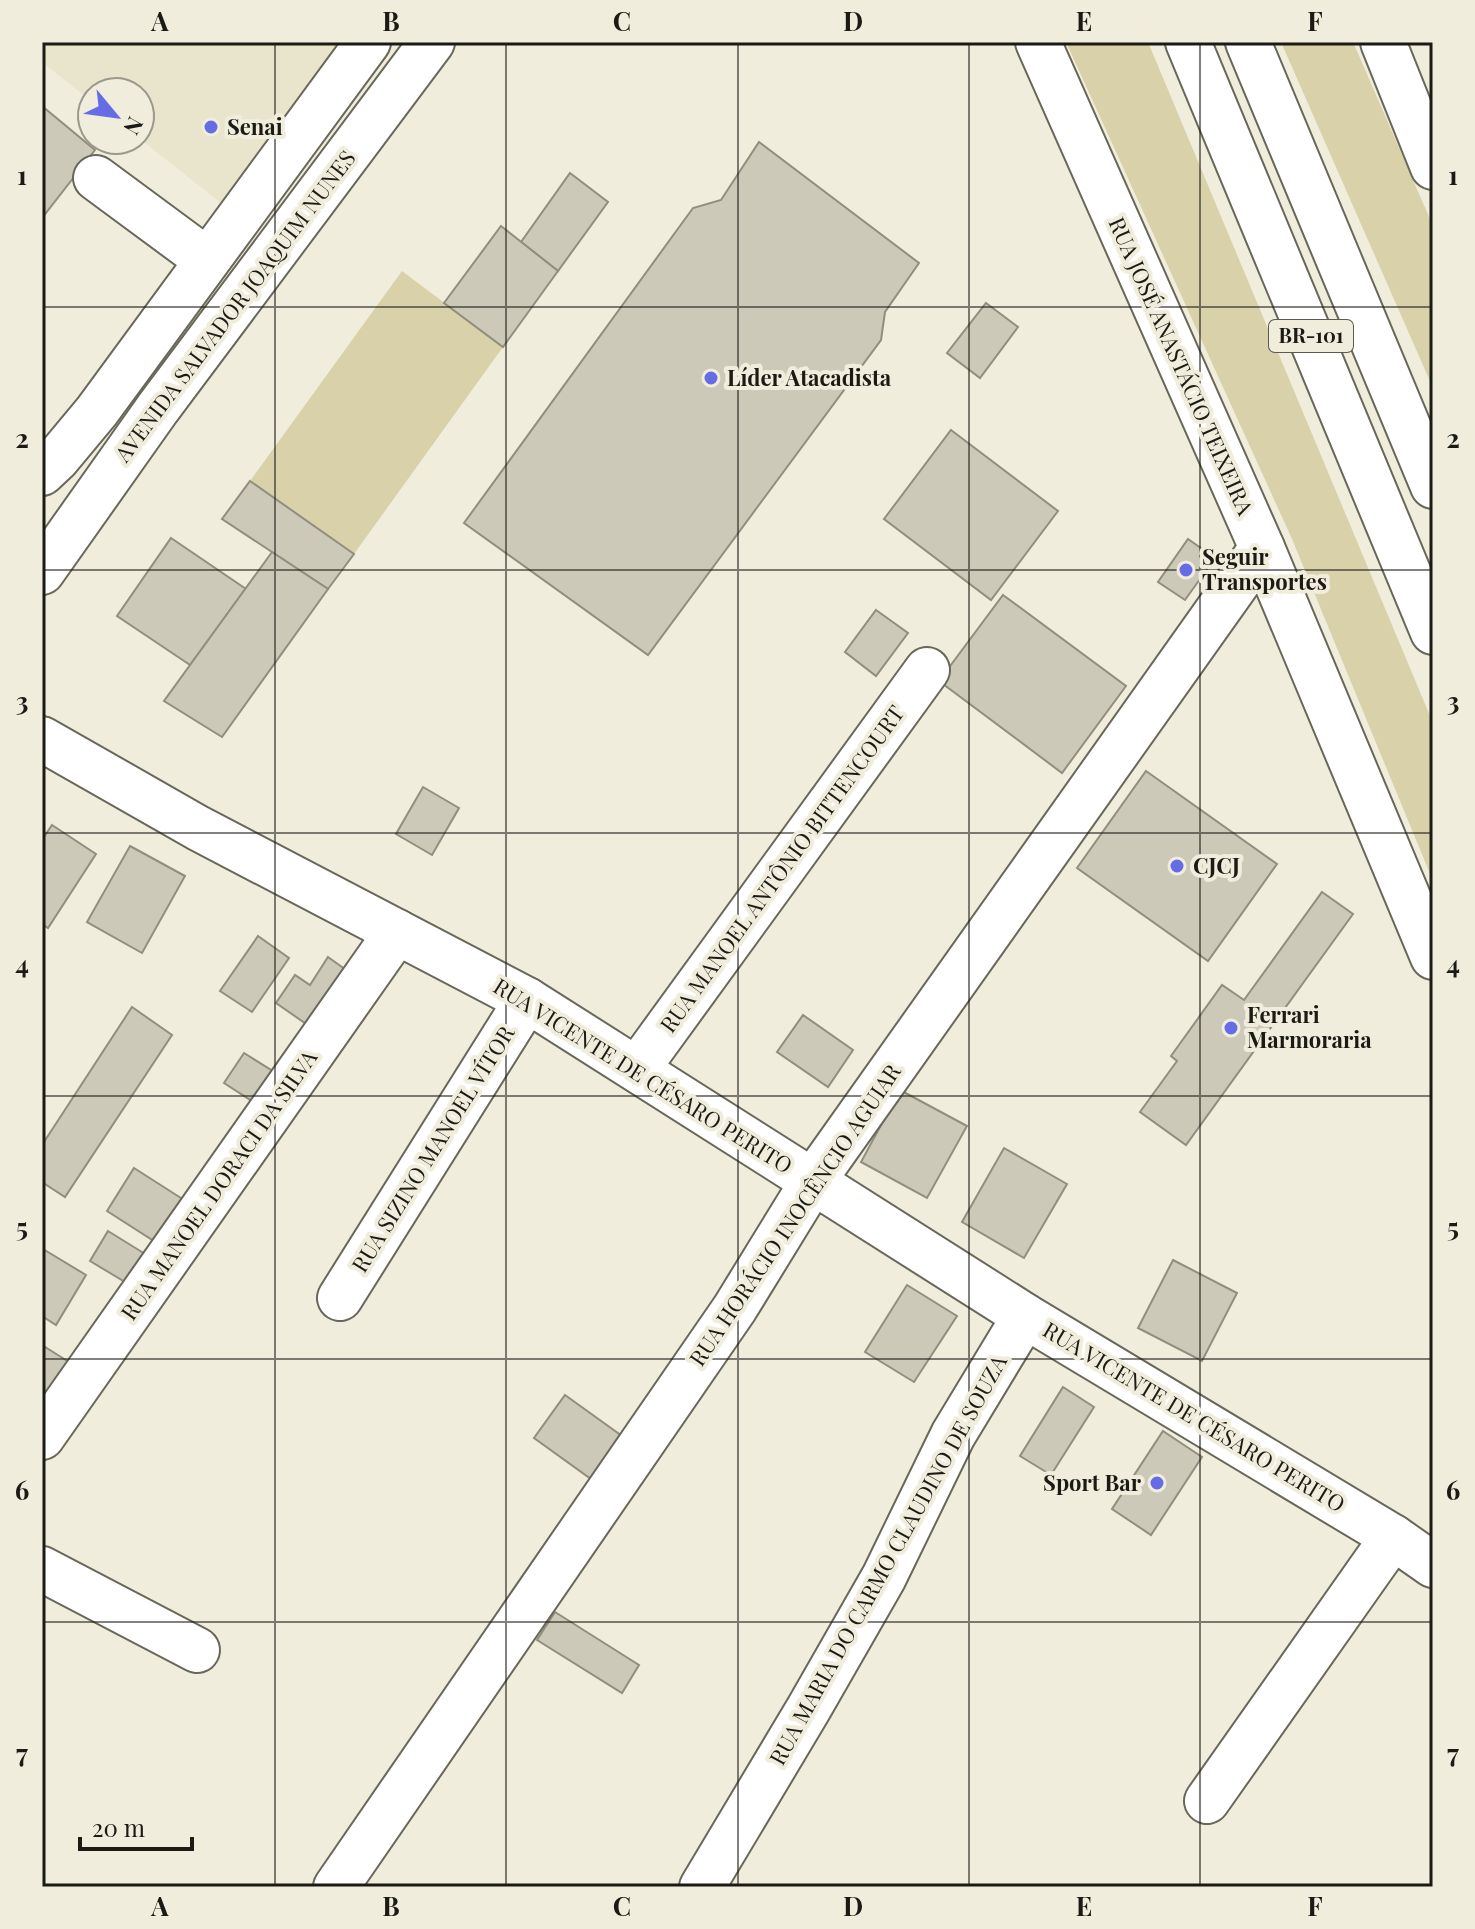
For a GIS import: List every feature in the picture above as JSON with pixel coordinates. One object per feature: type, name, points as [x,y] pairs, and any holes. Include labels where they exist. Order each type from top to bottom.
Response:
[{"type":"main road","points":[[42,473],[97,411],[368,42]]},
{"type":"main road","name":"AVENIDA SALVADOR JOAQUIM NUNES","points":[[42,572],[158,408],[432,42]]},
{"type":"main road","name":"RUA JOSÉ ANASTÁCIO TEIXEIRA","points":[[1038,42],[1262,548],[1433,957]]},
{"type":"main road","name":"BR-101","points":[[1188,42],[1433,632]]},
{"type":"main road","name":"BR-101","points":[[1248,42],[1433,486]]},
{"type":"main road","points":[[1383,42],[1433,167]]},
{"type":"main road","points":[[96,178],[207,260]]},
{"type":"main road","name":"RUA HORÁCIO INOCÊNCIO AGUIAR","points":[[340,1886],[735,1308],[813,1181],[1262,548]]},
{"type":"main road","name":"RUA MANOEL ANTÔNIO BITTENCOURT","points":[[637,1069],[927,670]]},
{"type":"main road","name":"RUA VICENTE DE CÉSARO PERITO","points":[[42,739],[198,828],[527,1000],[1025,1316],[1393,1537],[1433,1565]]},
{"type":"main road","name":"RUA MANOEL DORACI DA SILVA","points":[[42,1437],[397,932]]},
{"type":"main road","name":"RUA SIZINO MANOEL VÍTOR","points":[[340,1298],[527,1000]]},
{"type":"main road","name":"RUA MARIA DO CARMO CLAUDINO DE SOUZA","points":[[702,1887],[863,1613],[953,1435],[1025,1316]]},
{"type":"main road","points":[[1207,1801],[1393,1537]]},
{"type":"main road","points":[[42,1569],[197,1650]]},
{"type":"shaded area","name":"Senai","points":[[42,42],[343,42],[226,207],[156,152],[156,76],[76,76],[76,89],[42,62]]},
{"type":"shaded area","points":[[1066,42],[1148,42],[1433,723],[1433,881],[1292,539]]},
{"type":"shaded area","points":[[1281,42],[1353,42],[1433,226],[1433,388]]},
{"type":"shaded area","points":[[402,271],[503,347],[354,554],[250,481]]},
{"type":"building","points":[[42,106],[76,134],[76,156],[90,156],[42,218]]},
{"type":"building","name":"Líder Atacadista","points":[[759,142],[919,263],[885,312],[881,340],[648,655],[464,523],[693,208],[721,200]]},
{"type":"building","points":[[570,173],[608,202],[558,271],[521,242]]},
{"type":"building","points":[[501,226],[558,271],[503,347],[444,303]]},
{"type":"building","points":[[986,303],[1018,327],[980,378],[947,353]]},
{"type":"building","points":[[951,430],[1058,511],[991,600],[884,519]]},
{"type":"building","points":[[250,481],[354,554],[328,589],[222,519]]},
{"type":"building","points":[[171,538],[246,589],[190,665],[117,616]]},
{"type":"building","name":"Seguir Transportes","points":[[1188,539],[1215,558],[1185,600],[1158,582]]},
{"type":"building","points":[[272,552],[328,589],[222,737],[164,701]]},
{"type":"building","points":[[1003,595],[1126,686],[1062,773],[939,681]]},
{"type":"building","points":[[876,610],[908,633],[876,676],[845,652]]},
{"type":"building","name":"CJCJ","points":[[1146,771],[1277,864],[1208,961],[1077,868]]},
{"type":"building","points":[[423,787],[459,808],[432,855],[396,834]]},
{"type":"building","points":[[52,825],[96,854],[48,928],[42,924],[42,840]]},
{"type":"building","points":[[130,846],[185,876],[142,953],[87,922]]},
{"type":"building","name":"Ferrari Marmoraria","points":[[1322,892],[1353,914],[1186,1145],[1140,1112],[1177,1061],[1171,1056],[1222,985],[1244,1000]]},
{"type":"building","points":[[258,936],[289,958],[252,1012],[220,991]]},
{"type":"building","points":[[328,957],[360,980],[322,1035],[276,1003],[295,975],[310,985]]},
{"type":"building","points":[[132,1007],[172,1035],[65,1197],[42,1182],[42,1145]]},
{"type":"building","points":[[803,1015],[853,1050],[828,1087],[777,1052]]},
{"type":"building","points":[[244,1053],[284,1078],[264,1109],[224,1083]]},
{"type":"building","points":[[900,1090],[967,1126],[927,1198],[861,1162]]},
{"type":"building","points":[[1004,1148],[1067,1184],[1024,1258],[962,1222]]},
{"type":"building","points":[[134,1168],[195,1207],[168,1250],[107,1211]]},
{"type":"building","points":[[108,1231],[158,1262],[140,1291],[90,1261]]},
{"type":"building","points":[[43,1249],[86,1275],[56,1325],[42,1316]]},
{"type":"building","points":[[1173,1260],[1237,1293],[1202,1361],[1138,1328]]},
{"type":"building","points":[[907,1285],[957,1316],[914,1382],[865,1352]]},
{"type":"building","points":[[42,1345],[80,1369],[42,1425]]},
{"type":"building","points":[[1063,1387],[1094,1407],[1051,1475],[1020,1456]]},
{"type":"building","points":[[565,1395],[622,1436],[591,1479],[534,1438]]},
{"type":"building","name":"Sport Bar","points":[[1163,1431],[1202,1457],[1151,1535],[1112,1509]]},
{"type":"building","points":[[555,1612],[639,1665],[622,1693],[537,1640]]},
{"type":"place","name":"Senai","points":[[211,127]]},
{"type":"place","name":"Líder Atacadista","points":[[711,378]]},
{"type":"place","name":"Seguir Transportes","points":[[1186,570]]},
{"type":"place","name":"CJCJ","points":[[1177,866]]},
{"type":"place","name":"Ferrari Marmoraria","points":[[1231,1028]]},
{"type":"place","name":"Sport Bar","points":[[1157,1483]]}]
